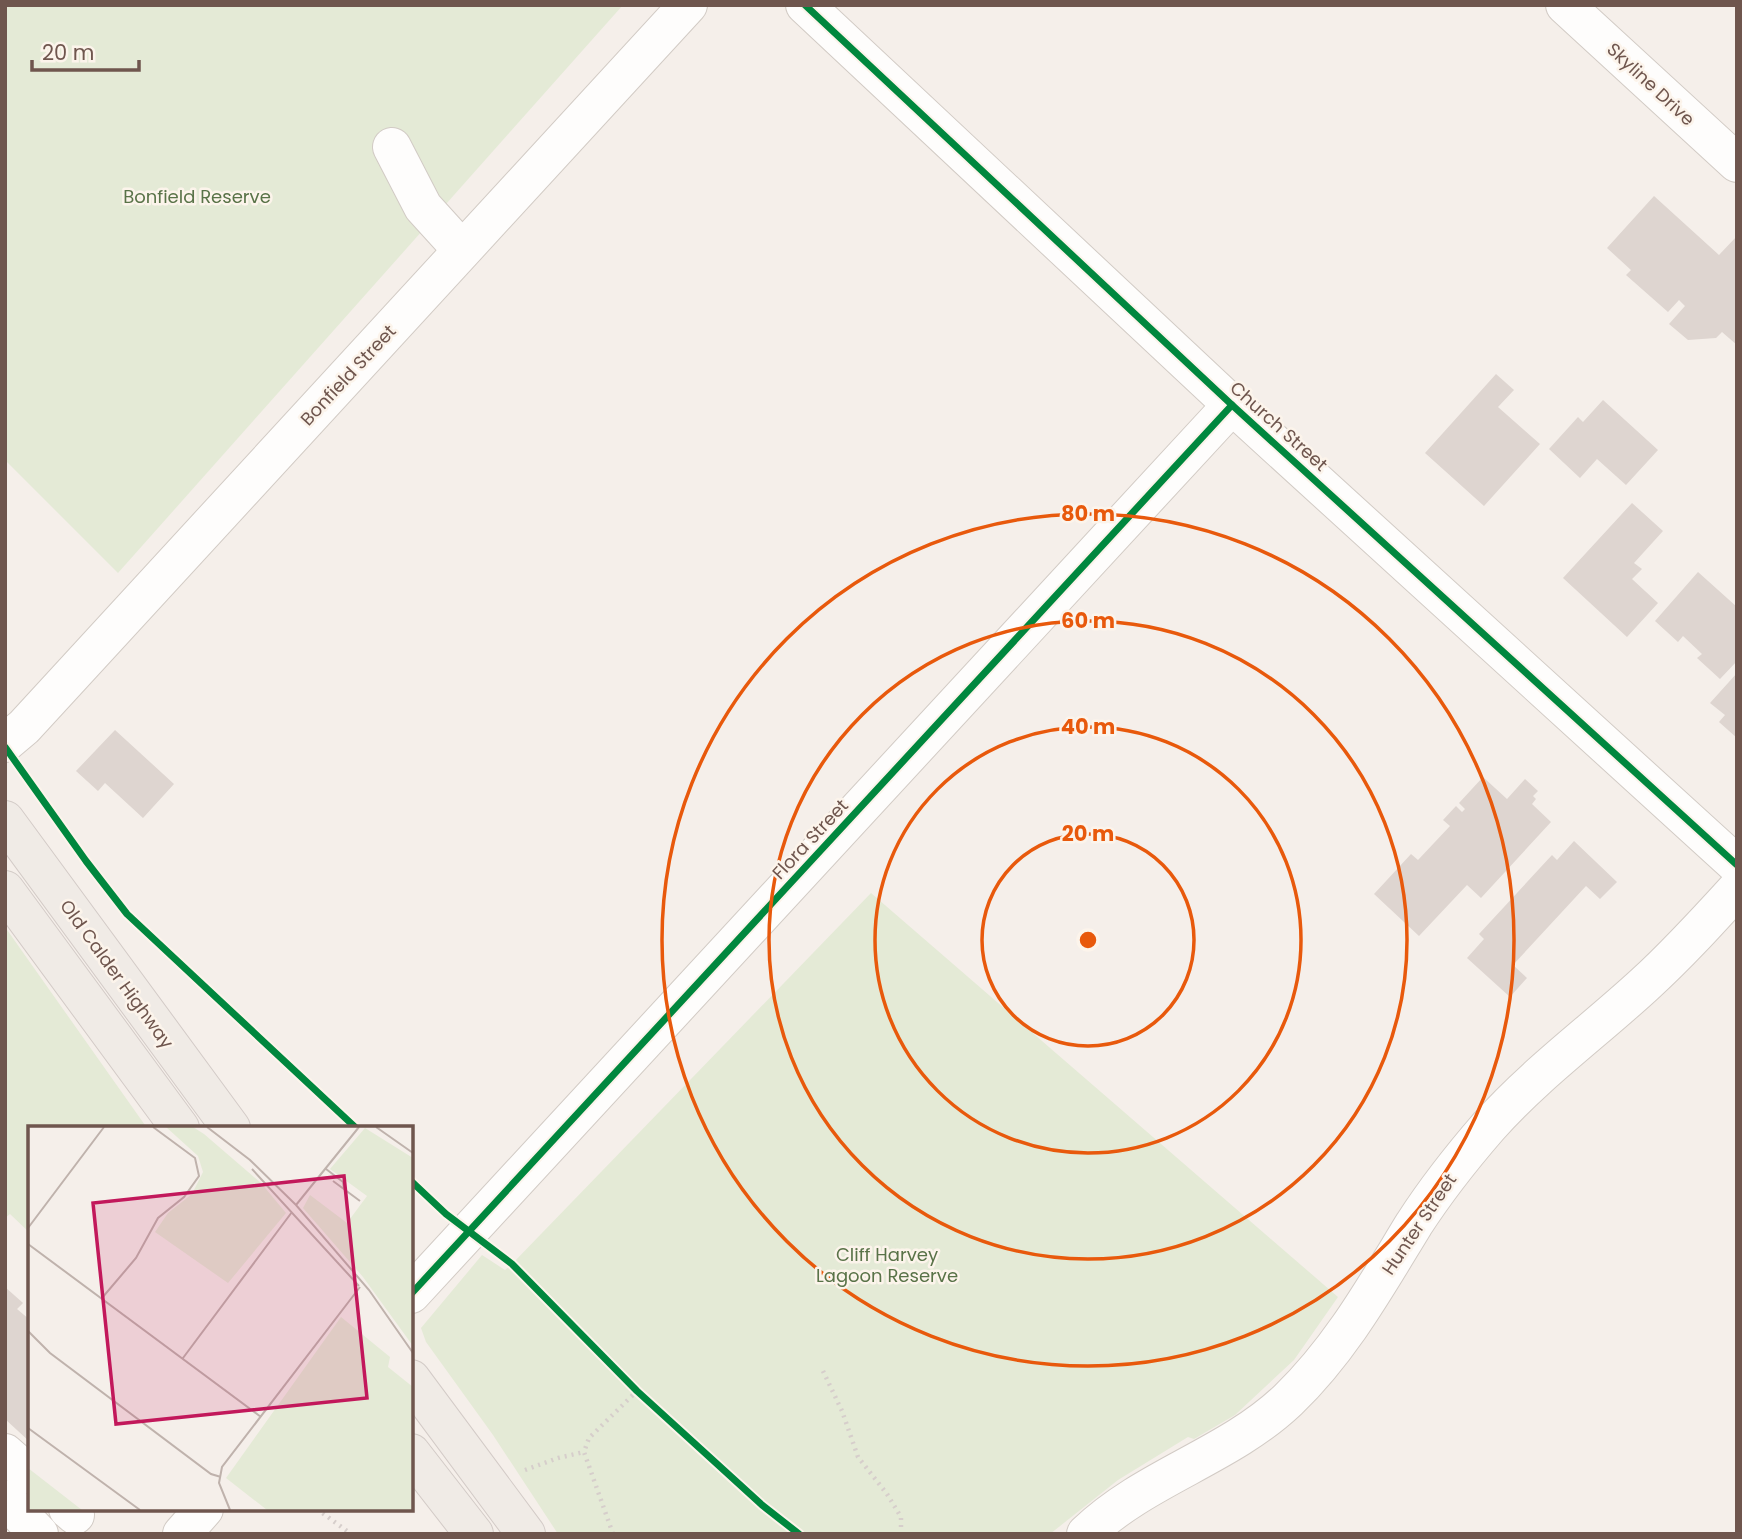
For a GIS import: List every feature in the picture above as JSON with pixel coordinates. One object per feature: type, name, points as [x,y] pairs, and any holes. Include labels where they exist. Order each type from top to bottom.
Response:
[{"type":"main road","name":"Old Calder Highway","points":[[5,820],[230,1126]]},
{"type":"main road","points":[[5,890],[179,1126]]},
{"type":"main road","points":[[413,1383],[526,1534]]},
{"type":"main road","points":[[413,1456],[474,1534]]},
{"type":"street","name":"Bonfield Street","points":[[5,743],[33,716],[688,5]]},
{"type":"street","name":"Church Street","points":[[805,5],[1232,405],[1737,865]]},
{"type":"street","name":"Skyline Drive","points":[[1565,5],[1737,163]]},
{"type":"street","points":[[392,147],[423,208],[463,250]]},
{"type":"street","name":"Flora Street","points":[[413,1292],[1232,405]]},
{"type":"street","name":"Hunter Street","points":[[1086,1534],[1110,1513],[1148,1488],[1219,1451],[1254,1429],[1294,1394],[1321,1365],[1357,1317],[1429,1201],[1487,1128],[1532,1083],[1645,984],[1737,889]]},
{"type":"street","points":[[5,1452],[28,1473]]},
{"type":"street","points":[[5,1499],[39,1534]]},
{"type":"street","points":[[182,1534],[202,1511]]},
{"type":"path","points":[[823,1371],[842,1411],[858,1457],[901,1517],[901,1534]]},
{"type":"path","points":[[628,1381],[647,1399]]},
{"type":"path","points":[[613,1534],[584,1452],[589,1438],[637,1391]]},
{"type":"path","points":[[320,1511],[351,1534]]},
{"type":"green space","name":"Bonfield Reserve","points":[[5,5],[623,5],[118,573],[5,460]]},
{"type":"green space","name":"Cliff Harvey Lagoon Reserve","points":[[871,893],[1338,1297],[1294,1360],[1235,1415],[1194,1439],[1188,1437],[1118,1480],[1050,1534],[558,1534],[493,1435],[426,1342],[421,1328],[482,1255],[505,1270],[512,1264]]},
{"type":"green space","points":[[5,927],[146,1126],[28,1126],[28,1231],[10,1214],[5,1218]]},
{"type":"building","points":[[1654,196],[1719,255],[1737,236],[1737,345],[1722,332],[1716,338],[1688,340],[1669,324],[1685,306],[1679,300],[1668,312],[1626,275],[1631,270],[1607,248]]},
{"type":"building","points":[[1496,374],[1514,390],[1498,407],[1540,444],[1484,506],[1425,453]]},
{"type":"building","points":[[1603,400],[1658,450],[1626,485],[1597,459],[1580,478],[1549,449],[1578,417],[1583,422]]},
{"type":"building","points":[[1632,503],[1663,531],[1634,563],[1642,569],[1632,579],[1658,603],[1627,637],[1563,578]]},
{"type":"building","points":[[1698,572],[1737,607],[1737,661],[1720,679],[1697,658],[1702,654],[1683,636],[1678,642],[1655,621]]},
{"type":"building","points":[[1737,673],[1737,738],[1719,722],[1725,715],[1710,703]]},
{"type":"building","points":[[115,730],[174,784],[143,818],[105,783],[98,791],[76,771]]},
{"type":"building","points":[[1483,777],[1507,799],[1525,779],[1538,791],[1533,796],[1536,799],[1532,804],[1551,822],[1481,898],[1467,885],[1419,936],[1374,894],[1411,854],[1418,860],[1450,826],[1443,820],[1456,806],[1462,812],[1465,809],[1459,803]]},
{"type":"building","points":[[1574,841],[1617,882],[1600,899],[1586,886],[1513,965],[1527,978],[1510,997],[1467,958],[1484,939],[1479,934],[1552,855],[1557,860]]},
{"type":"building","points":[[5,1287],[23,1303],[17,1309],[28,1318],[28,1440],[5,1419]]},
{"type":"cycle path","points":[[805,5],[1232,405],[1737,865]]},
{"type":"cycle path","points":[[413,1292],[1232,405]]},
{"type":"cycle path","points":[[5,747],[127,914],[354,1126]]},
{"type":"cycle path","points":[[413,1183],[446,1214],[512,1264],[637,1391],[762,1505],[799,1534]]}]
